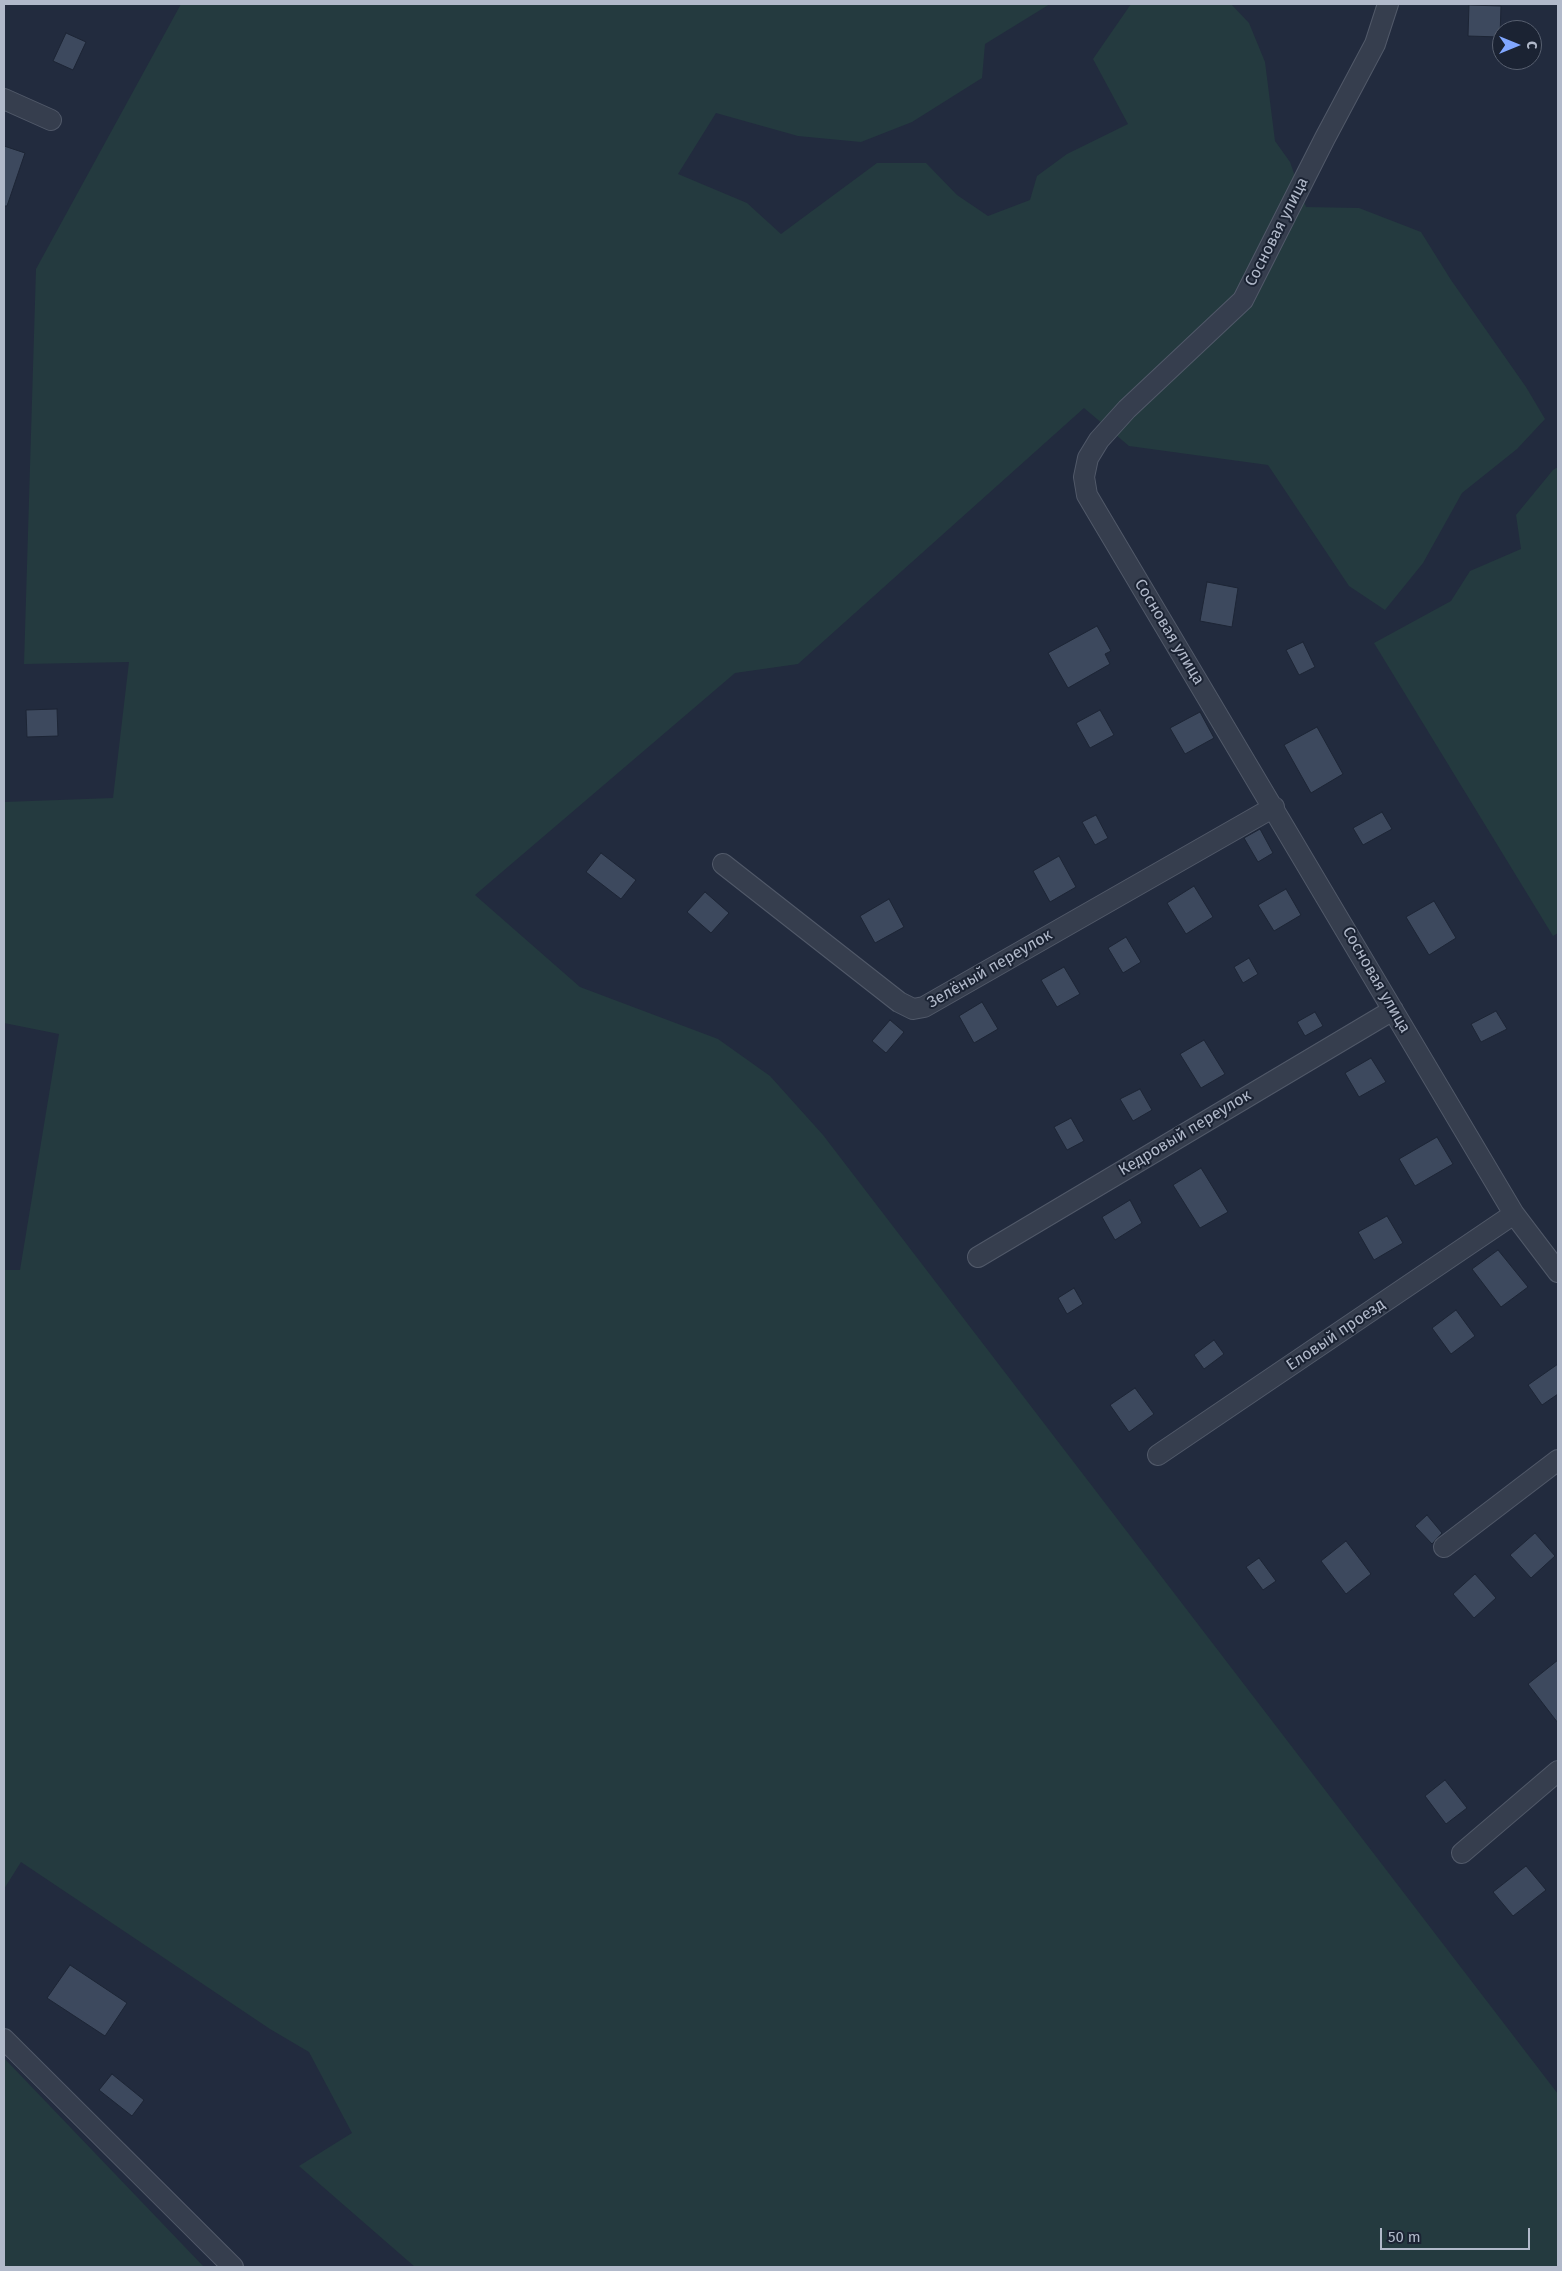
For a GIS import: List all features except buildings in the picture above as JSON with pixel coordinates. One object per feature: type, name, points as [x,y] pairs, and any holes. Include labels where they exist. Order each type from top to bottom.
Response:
[{"type":"street","name":"Сосновая улица","points":[[1388,4],[1376,44],[1325,138],[1243,300],[1127,409],[1098,440],[1088,458],[1084,478],[1088,495],[1097,512],[1274,807],[1514,1214],[1558,1272]]},
{"type":"street","points":[[4,99],[51,120]]},
{"type":"street","name":"Зелёный переулок","points":[[723,864],[899,1002],[913,1010],[924,1007],[1274,807]]},
{"type":"street","name":"Кедровый переулок","points":[[978,1256],[1393,1010]]},
{"type":"street","name":"Еловый проезд","points":[[1158,1455],[1514,1214]]},
{"type":"street","points":[[1444,1547],[1558,1460]]},
{"type":"street","points":[[1462,1853],[1558,1771]]},
{"type":"street","points":[[4,2039],[233,2267]]},
{"type":"green space","points":[[181,4],[1050,4],[985,44],[982,78],[912,122],[861,142],[798,136],[716,113],[678,174],[747,203],[781,234],[877,163],[926,163],[957,195],[988,216],[1030,200],[1037,176],[1067,154],[1128,124],[1093,59],[1131,4],[1231,4],[1249,23],[1265,62],[1275,141],[1290,162],[1306,207],[1359,208],[1421,232],[1451,280],[1526,387],[1545,419],[1517,449],[1462,493],[1423,563],[1385,610],[1349,586],[1268,465],[1129,446],[1084,408],[798,664],[735,673],[475,895],[580,987],[718,1039],[770,1076],[823,1135],[1558,2094],[1558,2267],[415,2267],[299,2166],[352,2133],[309,2052],[270,2029],[21,1862],[4,1889],[4,1270],[20,1270],[59,1034],[4,1023],[4,802],[113,798],[129,662],[24,664],[36,269]]},
{"type":"green space","points":[[1558,467],[1558,933],[1553,936],[1374,643],[1451,601],[1470,571],[1521,549],[1516,515],[1553,470]]},
{"type":"green space","points":[[4,2058],[204,2267],[4,2267]]}]
